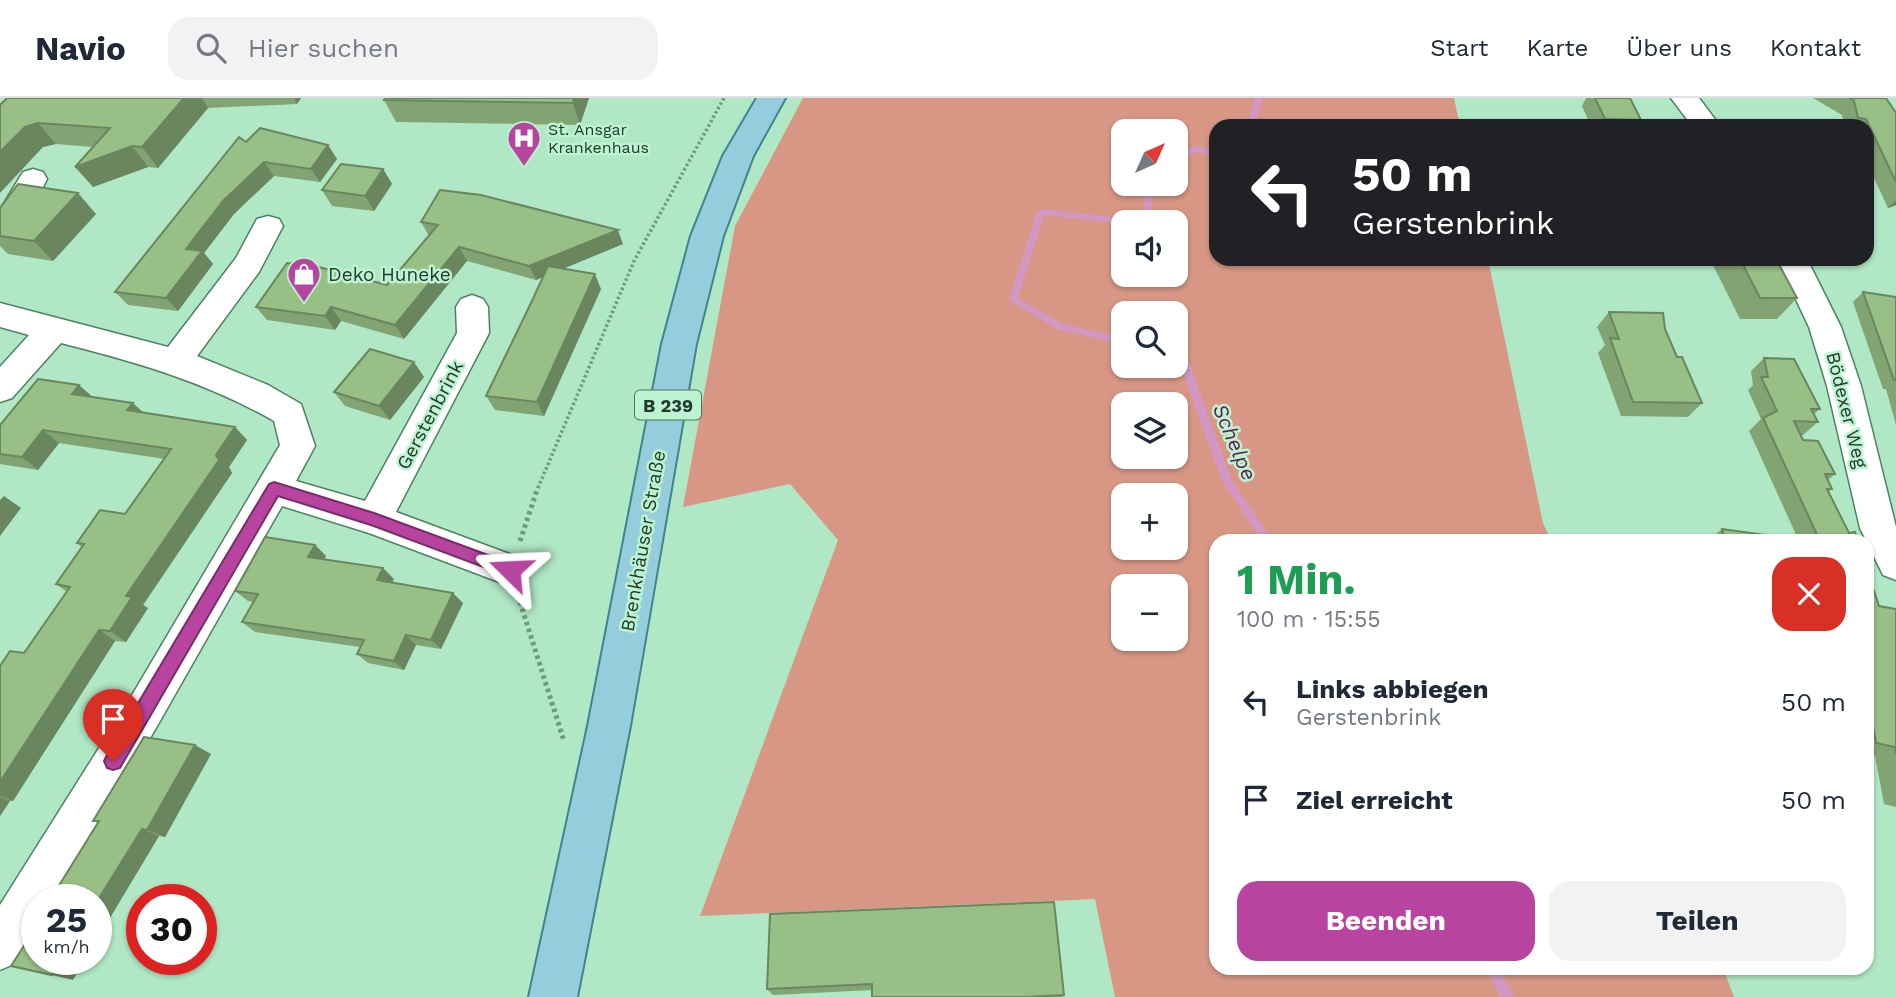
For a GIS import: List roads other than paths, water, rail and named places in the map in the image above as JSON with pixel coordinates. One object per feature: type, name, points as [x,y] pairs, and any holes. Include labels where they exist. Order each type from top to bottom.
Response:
[{"type":"main road","name":"Brenkhäuser Straße","points":[[553,997],[609,726],[679,344],[707,236],[738,156],[771,98]]},
{"type":"street","points":[[1685,98],[1701,119]]},
{"type":"street","points":[[0,227],[14,214],[33,179]]},
{"type":"street","points":[[174,363],[248,264],[268,226]]},
{"type":"street","name":"Bödexer Weg","points":[[1795,266],[1825,327],[1844,386],[1878,528],[1896,564]]},
{"type":"street","name":"Gerstenbrink","points":[[374,519],[473,333],[472,307]]},
{"type":"street","points":[[0,315],[174,363],[257,393],[289,412],[298,446],[142,715],[0,947]]},
{"type":"street","points":[[0,388],[53,330]]},
{"type":"street","points":[[274,489],[374,519],[510,570]]},
{"type":"waterway","name":"Schelpe","points":[[1253,119],[1259,98]]},
{"type":"waterway","name":"Schelpe","points":[[1188,153],[1196,149],[1209,152]]},
{"type":"waterway","name":"Schelpe","points":[[1147,196],[1149,210]]},
{"type":"waterway","name":"Schelpe","points":[[1111,219],[1041,212],[1013,299],[1060,327],[1111,339]]},
{"type":"waterway","name":"Schelpe","points":[[1188,373],[1227,481],[1263,534]]},
{"type":"waterway","name":"Schelpe","points":[[1496,975],[1507,997]]},
{"type":"place","name":"St. Ansgar Krankenhaus","points":[[524,168]]},
{"type":"place","name":"Deko Huneke","points":[[304,304]]}]
